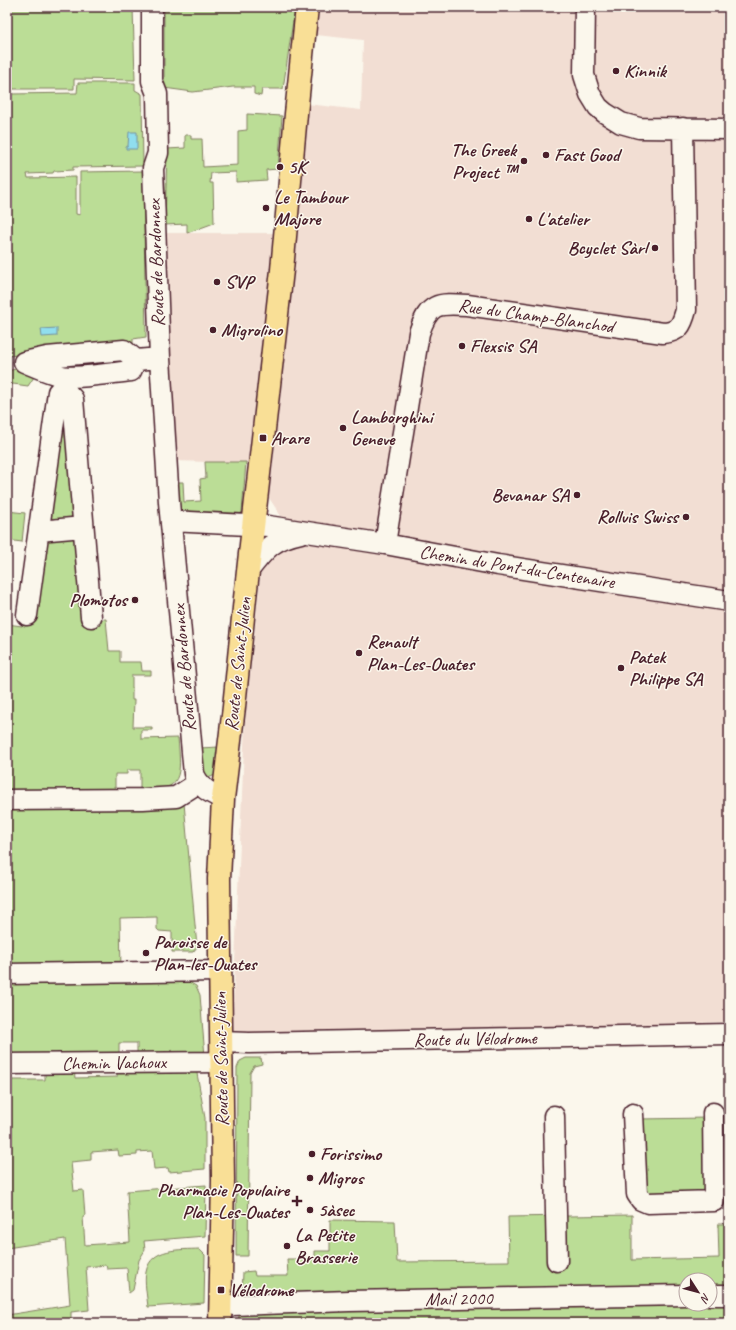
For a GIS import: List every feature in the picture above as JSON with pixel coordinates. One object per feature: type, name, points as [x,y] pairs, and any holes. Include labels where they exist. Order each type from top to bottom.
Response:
[{"type":"main road","name":"Route de Saint-Julien","points":[[220,1323],[222,1180],[219,879],[223,800],[281,276],[307,7]]},
{"type":"street","name":"Route de Bardonnex","points":[[152,7],[152,81],[157,94],[158,153],[153,168],[160,358],[168,502],[171,521],[192,763],[194,774],[198,783]]},
{"type":"street","points":[[584,7],[584,75],[586,86],[594,101],[605,113],[614,119],[639,128],[729,129]]},
{"type":"street","name":"Rue du Champ-Blanchod","points":[[385,544],[419,333],[423,321],[434,308],[440,304],[467,305],[663,333],[675,331],[680,327],[686,310],[683,128]]},
{"type":"street","points":[[16,362],[47,357],[124,350],[134,366]]},
{"type":"street","points":[[27,615],[58,392],[63,382],[74,376],[134,366],[160,358]]},
{"type":"street","points":[[16,362],[63,382],[73,400],[82,527],[91,617]]},
{"type":"street","points":[[171,521],[254,525]]},
{"type":"street","name":"Chemin du Pont-du-Centenaire","points":[[254,525],[385,544],[521,568],[729,600]]},
{"type":"street","points":[[39,531],[82,527]]},
{"type":"street","name":"Chemin du Pont-du-Centenaire","points":[[249,570],[270,545],[280,538],[306,532]]},
{"type":"street","points":[[7,800],[143,799],[176,797],[198,783],[212,794],[223,800]]},
{"type":"street","points":[[7,974],[220,971]]},
{"type":"street","name":"Route du Vélodrome","points":[[221,1052],[249,1043],[729,1034]]},
{"type":"street","name":"Chemin Vachoux","points":[[7,1064],[221,1052]]},
{"type":"street","points":[[633,1114],[637,1194],[641,1200],[648,1203],[714,1201],[713,1113]]},
{"type":"street","points":[[554,1116],[557,1261]]},
{"type":"street","name":"Mail 2000","points":[[233,1305],[390,1300],[678,1295]]},
{"type":"street","points":[[718,1295],[729,1295]]},
{"type":"shaded area","points":[[320,7],[729,7],[729,1022],[232,1035],[245,722],[261,569],[281,547],[300,545],[246,463],[173,461],[161,233],[288,233],[302,179],[307,104],[361,110],[363,40],[316,35]]},
{"type":"green space","points":[[7,7],[57,7],[57,9],[76,7],[133,7],[135,80],[74,79],[74,89],[11,89],[11,94],[77,93],[78,83],[135,83],[135,90],[142,94],[143,166],[73,167],[73,170],[54,171],[53,173],[27,174],[28,178],[76,177],[76,214],[80,215],[80,172],[143,171],[146,337],[133,339],[133,345],[7,356]]},
{"type":"green space","points":[[164,7],[295,7],[283,89],[262,89],[261,96],[254,94],[254,87],[233,87],[193,92],[164,88]]},
{"type":"green space","points":[[247,114],[282,116],[278,169],[266,170],[267,180],[236,182],[236,172],[211,173],[210,183],[213,183],[214,223],[187,233],[187,224],[165,225],[167,149],[185,148],[185,135],[191,135],[191,139],[202,139],[203,167],[238,165],[238,131],[247,130]]},
{"type":"green space","points":[[16,369],[36,374],[28,386],[13,384],[10,386],[7,411],[7,371]]},
{"type":"green space","points":[[64,396],[88,620],[106,619],[109,651],[120,651],[120,662],[141,662],[142,671],[151,671],[151,675],[132,675],[132,700],[134,700],[133,727],[152,727],[152,730],[141,730],[141,739],[178,738],[180,762],[177,779],[165,788],[154,791],[140,793],[140,770],[127,770],[127,774],[115,774],[115,793],[7,795],[7,624],[22,626]]},
{"type":"green space","points":[[205,462],[246,462],[242,512],[240,514],[184,512],[178,507],[176,482],[183,482],[184,502],[201,501],[200,479],[206,478]]},
{"type":"green space","points":[[7,511],[25,513],[22,542],[7,540]]},
{"type":"green space","points":[[219,747],[216,774],[211,777],[207,776],[202,768],[199,748]]},
{"type":"green space","points":[[184,803],[197,947],[193,952],[172,952],[172,932],[159,931],[157,929],[157,917],[120,918],[121,970],[7,969],[7,806]]},
{"type":"green space","points":[[7,981],[187,981],[196,986],[200,995],[205,1057],[180,1057],[171,1050],[164,1057],[137,1056],[137,1043],[119,1043],[119,1058],[7,1059]]},
{"type":"green space","points":[[246,1058],[261,1058],[262,1064],[254,1066],[250,1073],[248,1256],[236,1256],[237,1068],[240,1061]]},
{"type":"green space","points":[[117,1068],[196,1068],[205,1118],[205,1169],[169,1172],[168,1168],[154,1169],[152,1151],[137,1152],[137,1155],[119,1156],[118,1150],[91,1152],[91,1160],[71,1162],[74,1191],[83,1190],[85,1245],[130,1242],[127,1191],[206,1185],[205,1236],[144,1241],[145,1250],[139,1260],[133,1290],[129,1293],[127,1268],[107,1269],[106,1265],[86,1267],[89,1310],[71,1312],[71,1323],[7,1323],[7,1315],[70,1305],[65,1239],[7,1248],[7,1069],[9,1080],[45,1080],[45,1069],[74,1069],[75,1078],[117,1077]]},
{"type":"green space","points":[[709,1118],[706,1192],[644,1194],[638,1119]]},
{"type":"green space","points":[[632,1215],[632,1260],[719,1258],[718,1224],[729,1224],[729,1323],[494,1323],[344,1320],[344,1323],[238,1323],[242,1296],[243,1272],[254,1271],[255,1276],[288,1276],[287,1259],[315,1259],[315,1251],[330,1251],[330,1220],[395,1221],[397,1262],[509,1261],[508,1217]]},
{"type":"green space","points":[[199,1249],[205,1255],[204,1303],[148,1307],[145,1276],[149,1264],[154,1258],[160,1254],[175,1250]]},
{"type":"water","points":[[129,132],[137,132],[137,149],[126,149],[128,146]]},
{"type":"water","points":[[57,328],[57,336],[42,337],[41,329]]},
{"type":"place","name":"Kinnik","points":[[616,71]]},
{"type":"place","name":"Fast Good","points":[[546,155]]},
{"type":"place","name":"The Greek Project ™","points":[[524,161]]},
{"type":"place","name":"5K","points":[[280,167]]},
{"type":"place","name":"Le Tambour Majore","points":[[266,208]]},
{"type":"place","name":"L'atelier","points":[[529,219]]},
{"type":"place","name":"Bcyclet Sàrl","points":[[655,248]]},
{"type":"place","name":"SVP","points":[[217,282]]},
{"type":"place","name":"Migrolino","points":[[213,330]]},
{"type":"place","name":"Flexsis SA","points":[[462,346]]},
{"type":"place","name":"Lamborghini Geneve","points":[[343,428]]},
{"type":"place","name":"Arare","points":[[263,438]]},
{"type":"place","name":"Bevanar SA","points":[[577,495]]},
{"type":"place","name":"Rollvis Swiss","points":[[686,517]]},
{"type":"place","name":"Plomotos","points":[[135,600]]},
{"type":"place","name":"Renault Plan-Les-Ouates","points":[[359,653]]},
{"type":"place","name":"Patek Philippe SA","points":[[621,668]]},
{"type":"place","name":"Paroisse de Plan-les-Ouates","points":[[146,953]]},
{"type":"place","name":"Forissimo","points":[[312,1154]]},
{"type":"place","name":"Migros","points":[[310,1178]]},
{"type":"place","name":"Pharmacie Populaire Plan-Les-Ouates","points":[[297,1201]]},
{"type":"place","name":"5àsec","points":[[310,1210]]},
{"type":"place","name":"La Petite Brasserie","points":[[287,1246]]},
{"type":"place","name":"Vélodrome","points":[[221,1290]]}]
